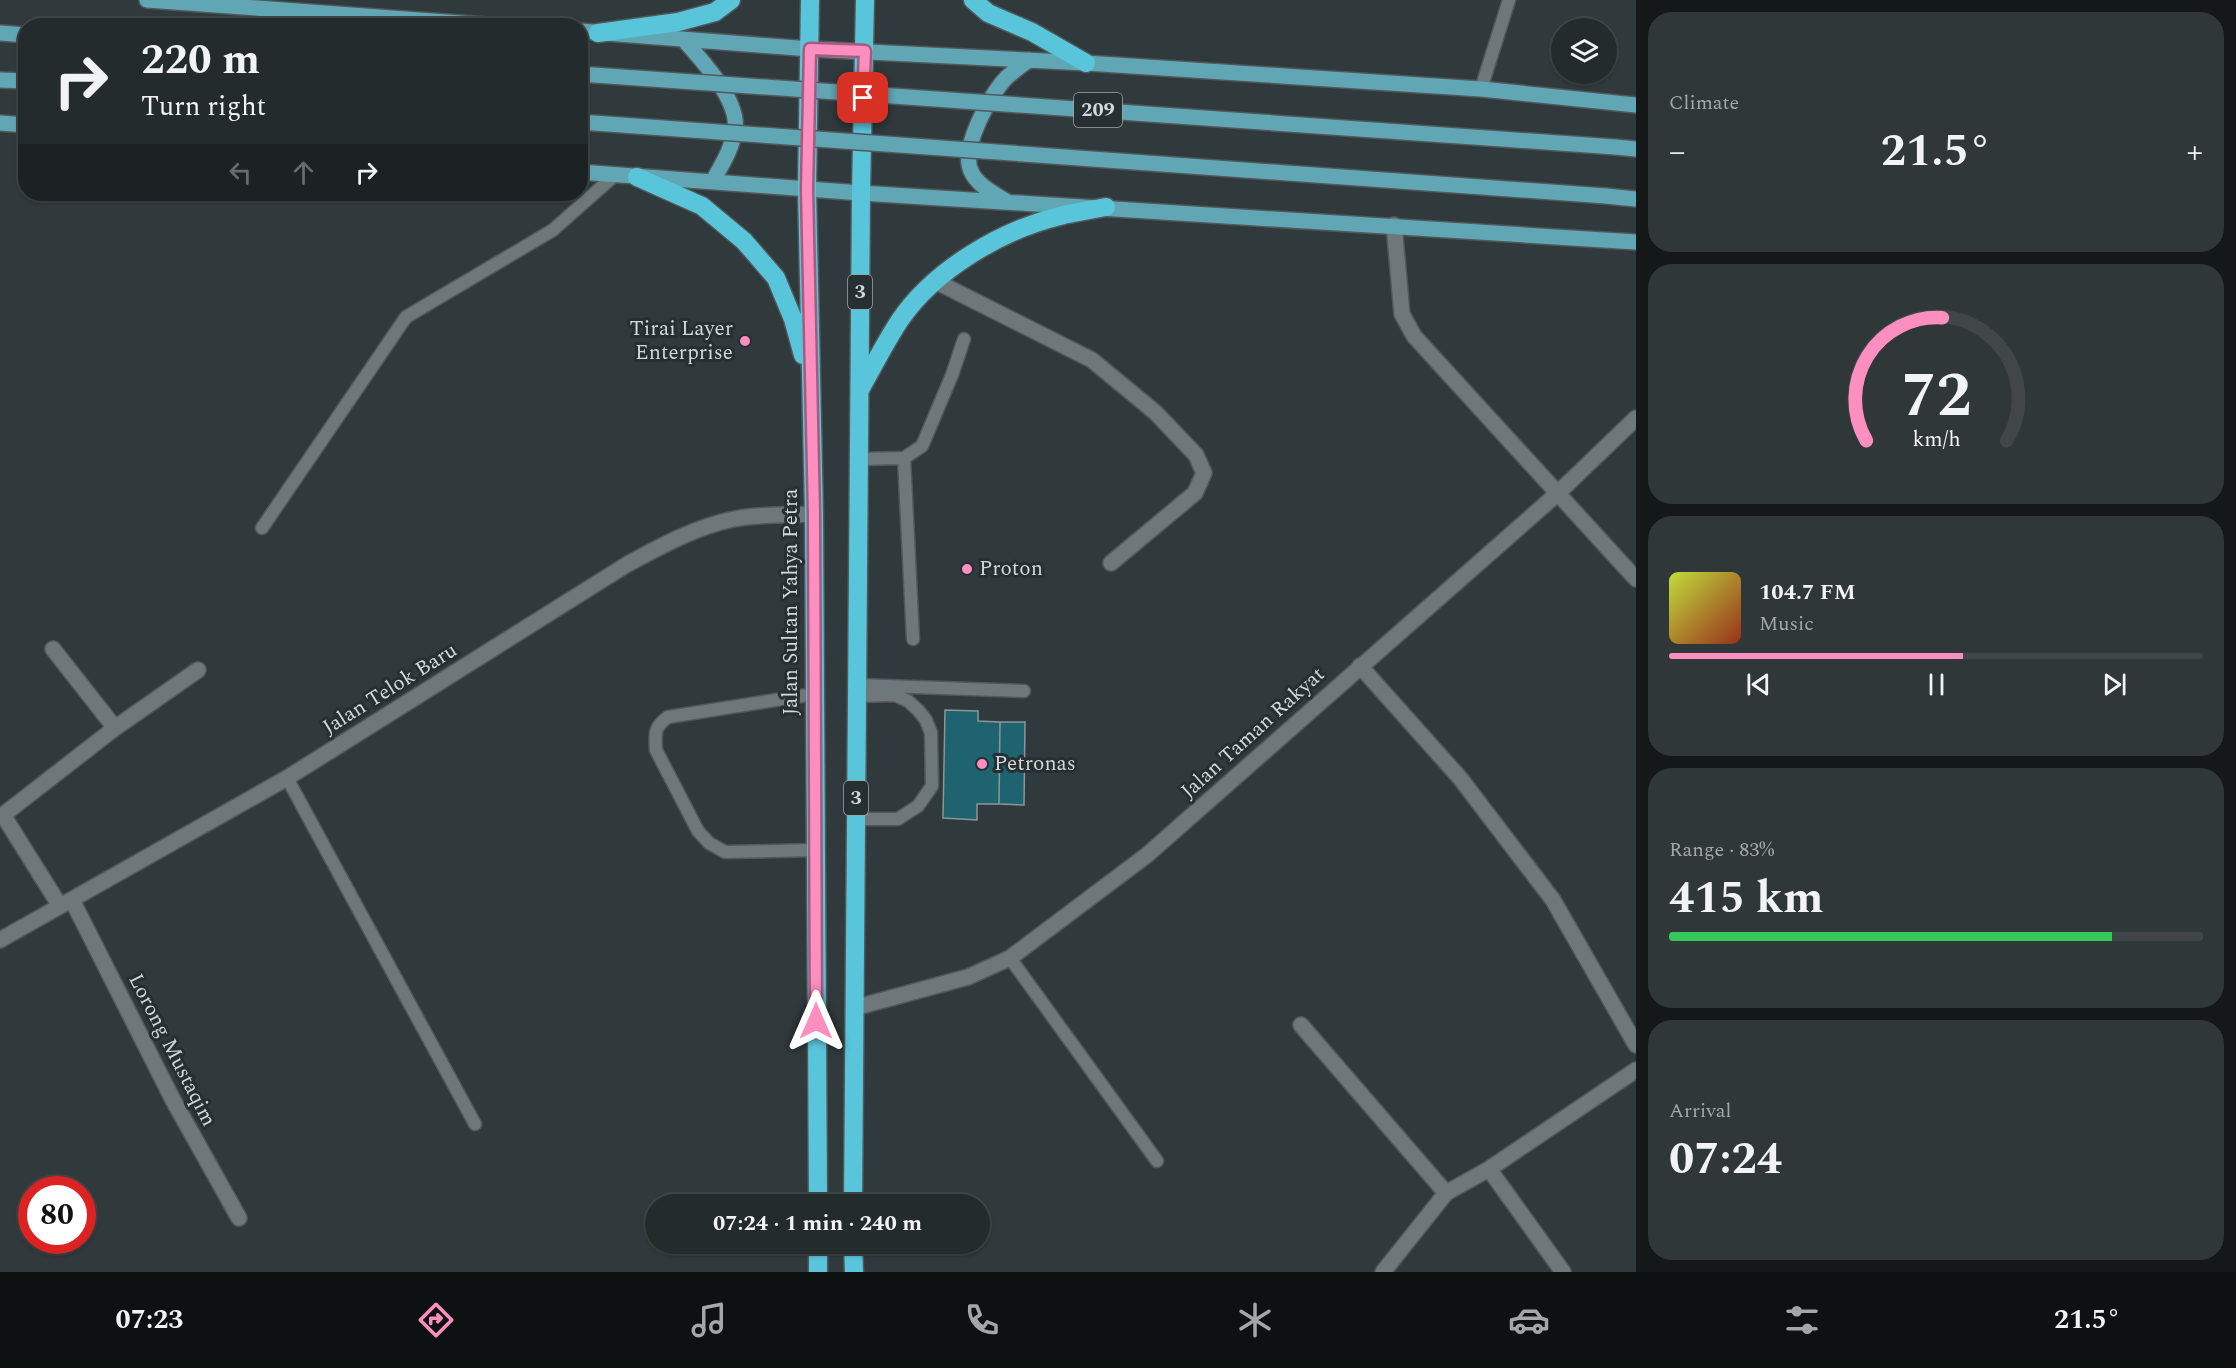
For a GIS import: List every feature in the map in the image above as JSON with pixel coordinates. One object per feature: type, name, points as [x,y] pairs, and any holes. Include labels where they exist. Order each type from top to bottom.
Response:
[{"type":"highway","points":[[589,32],[678,22],[715,12],[731,0]]},
{"type":"highway","name":"Jalan Sultan Yahya Petra","points":[[810,0],[807,189],[814,514],[818,1194]]},
{"type":"highway","name":"3","points":[[853,1194],[858,459],[865,0]]},
{"type":"highway","points":[[973,0],[988,13],[1032,32],[1086,63]]},
{"type":"highway","points":[[637,177],[702,206],[744,241],[776,278],[794,319],[811,383]]},
{"type":"highway","points":[[859,392],[902,318],[935,281],[978,250],[1020,230],[1060,216],[1106,207]]},
{"type":"highway","points":[[818,1254],[818,1272]]},
{"type":"highway","points":[[853,1254],[854,1272]]},
{"type":"main road","points":[[147,0],[391,18]]},
{"type":"main road","points":[[589,32],[810,49],[1086,63],[1481,89],[1636,105]]},
{"type":"main road","points":[[0,33],[18,34]]},
{"type":"main road","points":[[683,39],[708,67],[728,98],[736,127],[730,151],[712,181]]},
{"type":"main road","points":[[1006,201],[981,185],[970,169],[969,147],[977,123],[994,94],[1007,77],[1029,60]]},
{"type":"main road","name":"209","points":[[588,75],[1636,149]]},
{"type":"main road","points":[[0,80],[18,81]]},
{"type":"main road","points":[[0,123],[18,124]]},
{"type":"main road","name":"209","points":[[588,123],[1636,199]]},
{"type":"main road","points":[[588,173],[861,193],[1636,242]]},
{"type":"street","points":[[1394,225],[1402,314],[1414,336],[1636,579]]},
{"type":"street","points":[[935,281],[1092,360],[1156,412],[1196,455],[1204,473],[1195,493],[1111,563]]},
{"type":"street","name":"Jalan Taman Rakyat","points":[[854,1008],[968,977],[1010,958],[1147,855],[1558,493],[1636,418]]},
{"type":"street","name":"Jalan Telok Baru","points":[[0,940],[287,778],[626,565],[668,543],[700,529],[736,519],[814,514]]},
{"type":"street","points":[[53,649],[115,728]]},
{"type":"street","points":[[1360,666],[1460,778],[1553,900],[1636,1045]]},
{"type":"street","points":[[1,813],[115,728],[198,670]]},
{"type":"street","name":"Lorong Mustaqim","points":[[1,813],[66,903],[239,1218]]},
{"type":"street","points":[[1301,1025],[1446,1193]]},
{"type":"street","points":[[1383,1272],[1446,1193],[1489,1169],[1636,1070]]},
{"type":"street","points":[[1489,1169],[1563,1272]]},
{"type":"lane","points":[[1481,89],[1509,0]]},
{"type":"lane","points":[[588,199],[615,175]]},
{"type":"lane","points":[[262,528],[405,317],[553,230],[586,201]]},
{"type":"lane","points":[[858,459],[904,458],[922,446],[952,375],[963,339]]},
{"type":"lane","points":[[904,458],[913,639]]},
{"type":"lane","points":[[857,690],[1024,691]]},
{"type":"lane","points":[[856,819],[898,819],[918,806],[932,786],[931,733],[926,720],[908,701],[895,695],[857,690]]},
{"type":"lane","points":[[814,694],[668,717],[659,724],[655,735],[656,750],[698,831],[709,843],[725,852],[815,850]]},
{"type":"lane","points":[[287,778],[475,1124]]},
{"type":"lane","points":[[1010,958],[1157,1161]]},
{"type":"building","points":[[945,710],[978,711],[978,721],[1000,722],[999,804],[977,804],[977,820],[943,818]]},
{"type":"building","points":[[1000,722],[1025,722],[1024,805],[999,804]]},
{"type":"place","name":"Tirai Layer Enterprise","points":[[745,341]]},
{"type":"place","name":"Proton","points":[[967,569]]},
{"type":"place","name":"Petronas","points":[[982,764]]},
{"type":"route","points":[[816,1021],[814,514],[807,189],[810,49],[865,51],[863,98]]}]
